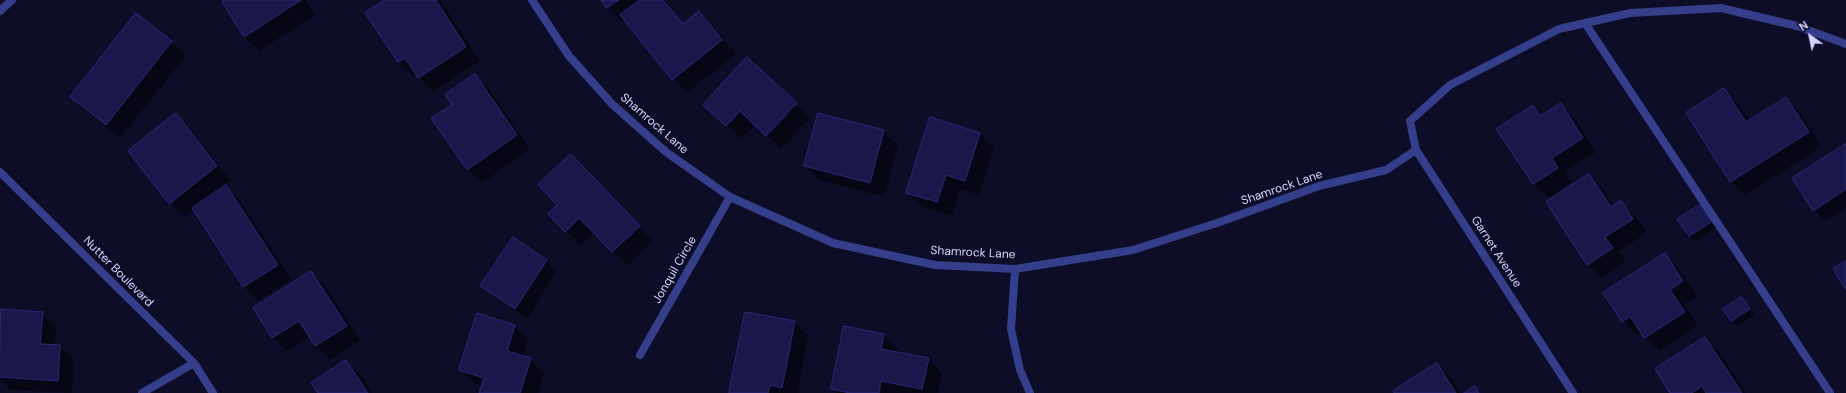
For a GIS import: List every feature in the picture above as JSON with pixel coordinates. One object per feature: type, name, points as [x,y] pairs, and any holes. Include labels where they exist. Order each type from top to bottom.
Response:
[{"type":"street","points":[[0,11],[12,0]]},
{"type":"street","name":"Shamrock Lane","points":[[532,0],[569,56],[612,104],[666,152],[730,197],[833,243],[934,265],[1015,269],[1133,250],[1220,222],[1319,186],[1386,170],[1416,150]]},
{"type":"street","points":[[1830,393],[1585,23],[1630,13],[1721,8],[1797,26],[1846,44]]},
{"type":"street","name":"Garnet Avenue","points":[[1573,393],[1416,150],[1410,121],[1450,85],[1559,29],[1585,23]]},
{"type":"street","name":"Nutter Boulevard","points":[[0,172],[194,363],[213,393]]},
{"type":"street","name":"Jonquil Circle","points":[[640,355],[730,197]]},
{"type":"street","points":[[1015,269],[1011,328],[1020,370],[1030,393]]},
{"type":"street","points":[[142,393],[194,363]]},
{"type":"building","points":[[225,0],[301,0],[244,37],[222,2]]},
{"type":"building","points":[[385,0],[436,0],[466,47],[418,78],[405,58],[398,62],[365,13]]},
{"type":"building","points":[[601,0],[619,0],[607,8]]},
{"type":"building","points":[[640,0],[663,0],[683,24],[699,11],[722,40],[672,80],[620,15]]},
{"type":"building","points":[[136,13],[172,41],[106,125],[70,97]]},
{"type":"building","points":[[747,57],[797,103],[766,136],[740,111],[726,126],[703,105]]},
{"type":"building","points":[[475,74],[517,135],[467,170],[431,118],[452,105],[445,95]]},
{"type":"building","points":[[1724,88],[1746,122],[1786,97],[1809,132],[1730,182],[1686,113]]},
{"type":"building","points":[[1561,103],[1583,138],[1552,158],[1558,168],[1533,184],[1496,129],[1533,105],[1540,116]]},
{"type":"building","points":[[176,113],[217,166],[169,204],[128,151]]},
{"type":"building","points":[[818,113],[884,130],[870,183],[804,166]]},
{"type":"building","points":[[930,117],[980,133],[965,181],[946,175],[937,202],[906,193]]},
{"type":"building","points":[[1846,144],[1846,189],[1813,211],[1792,178]]},
{"type":"building","points":[[571,154],[640,226],[612,252],[579,218],[565,232],[548,214],[557,205],[538,185]]},
{"type":"building","points":[[1589,174],[1611,207],[1621,200],[1633,219],[1605,237],[1613,248],[1587,265],[1546,202]]},
{"type":"building","points":[[226,185],[278,265],[243,287],[192,208]]},
{"type":"building","points":[[1700,205],[1711,222],[1689,236],[1677,219]]},
{"type":"building","points":[[513,237],[547,260],[515,309],[480,286]]},
{"type":"building","points":[[1665,253],[1683,281],[1670,290],[1685,312],[1644,338],[1630,316],[1622,322],[1603,293]]},
{"type":"building","points":[[1846,261],[1846,290],[1833,269]]},
{"type":"building","points":[[311,271],[347,326],[315,346],[299,321],[272,338],[253,308]]},
{"type":"building","points":[[1742,297],[1750,309],[1731,321],[1723,309]]},
{"type":"building","points":[[1,309],[43,312],[40,344],[60,345],[58,381],[0,377]]},
{"type":"building","points":[[745,312],[795,321],[782,388],[770,385],[768,393],[729,393]]},
{"type":"building","points":[[477,313],[515,325],[507,351],[531,358],[520,393],[479,393],[484,378],[459,370]]},
{"type":"building","points":[[844,326],[884,334],[881,349],[929,358],[922,389],[881,381],[879,393],[850,393],[831,389]]},
{"type":"building","points":[[1705,337],[1742,393],[1706,393],[1702,386],[1692,393],[1670,393],[1655,369]]},
{"type":"building","points":[[346,360],[368,393],[318,393],[311,383]]},
{"type":"building","points":[[1437,363],[1456,393],[1394,393],[1393,391]]},
{"type":"building","points":[[1475,386],[1479,393],[1464,393]]}]
